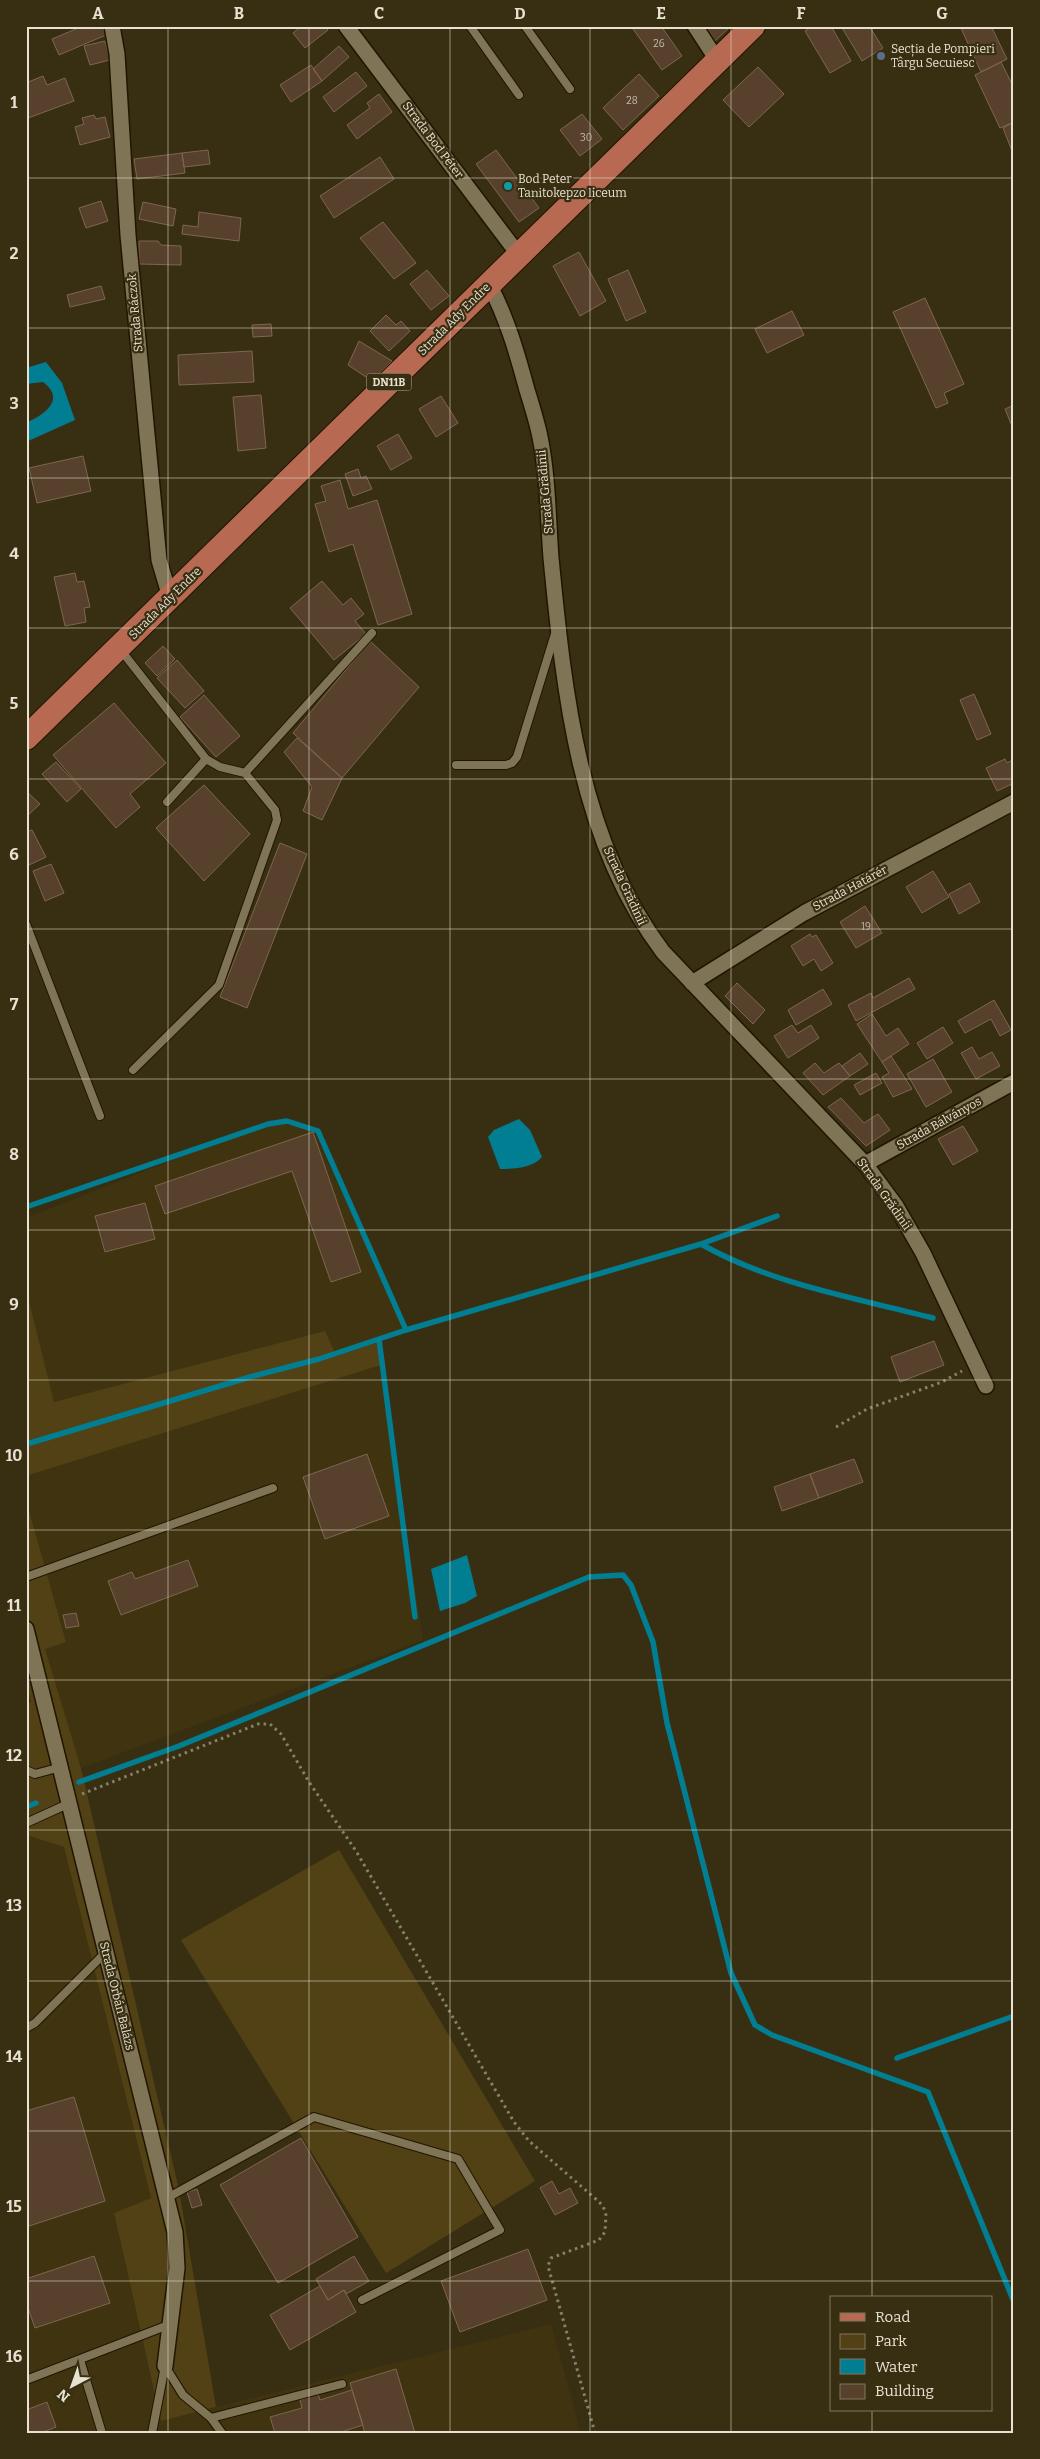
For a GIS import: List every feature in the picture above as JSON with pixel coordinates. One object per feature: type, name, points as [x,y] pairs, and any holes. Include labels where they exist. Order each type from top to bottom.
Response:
[{"type":"main road","name":"Strada Ady Endre","points":[[26,738],[518,254],[753,26]]},
{"type":"street","name":"Strada Ráczok","points":[[112,26],[121,97],[128,235],[157,541],[159,560],[170,597]]},
{"type":"street","name":"Strada Bod Péter","points":[[346,26],[518,254]]},
{"type":"street","points":[[695,26],[717,60]]},
{"type":"street","name":"Strada Grădinii","points":[[489,284],[501,306],[515,345],[540,438],[558,625],[579,754],[593,810],[620,882],[646,930],[663,952],[865,1164],[896,1206],[923,1253],[986,1386]]},
{"type":"street","name":"Strada Határér","points":[[692,983],[804,913],[1014,802]]},
{"type":"street","name":"Strada Bálványos","points":[[865,1164],[1014,1082]]},
{"type":"street","name":"Strada Orbán Balázs","points":[[26,1629],[175,2232],[178,2268],[165,2366]]},
{"type":"lane","points":[[470,26],[519,95]]},
{"type":"lane","points":[[525,26],[570,90]]},
{"type":"lane","points":[[456,765],[506,765],[512,763],[517,757],[558,625]]},
{"type":"lane","points":[[244,773],[372,633]]},
{"type":"lane","points":[[119,648],[206,759],[220,767],[244,773],[275,810],[277,820],[219,985],[133,1070]]},
{"type":"lane","points":[[166,802],[206,759]]},
{"type":"lane","points":[[26,924],[100,1116]]},
{"type":"lane","points":[[26,1576],[273,1488]]},
{"type":"lane","points":[[26,1770],[35,1774],[61,1767]]},
{"type":"lane","points":[[26,1823],[70,1801]]},
{"type":"lane","points":[[26,2028],[35,2024],[106,1952]]},
{"type":"lane","points":[[167,2198],[314,2117],[458,2159],[500,2230],[362,2300]]},
{"type":"lane","points":[[26,2380],[171,2324]]},
{"type":"lane","points":[[80,2360],[102,2433]]},
{"type":"lane","points":[[152,2433],[165,2366]]},
{"type":"lane","points":[[165,2366],[183,2395],[210,2418],[222,2433]]},
{"type":"lane","points":[[210,2418],[342,2384]]},
{"type":"lane","points":[[146,2433],[157,2407]]},
{"type":"path","points":[[836,1427],[867,1409],[942,1382],[958,1374],[974,1361]]},
{"type":"path","points":[[70,1801],[258,1724],[270,1724],[281,1734],[314,1790],[356,1851],[514,2122],[529,2141],[603,2206],[606,2224],[605,2232],[599,2240],[551,2258],[548,2266],[595,2433]]},
{"type":"shaded area","points":[[275,1120],[313,1131],[406,1329],[335,1353],[325,1331],[54,1402],[26,1289],[26,1218]]},
{"type":"shaded area","points":[[381,1365],[423,1640],[81,1768],[44,1649],[66,1642],[26,1500],[26,1476]]},
{"type":"shaded area","points":[[26,1835],[64,1847],[151,2198],[114,2213],[161,2421],[551,2324],[581,2433],[26,2433]]},
{"type":"green space","points":[[26,1289],[54,1402],[325,1331],[335,1353],[377,1338],[381,1365],[26,1476]]},
{"type":"green space","points":[[26,1500],[66,1642],[45,1649],[81,1768],[179,2190],[216,2407],[161,2421],[114,2213],[151,2198],[64,1847],[26,1835],[26,1704],[31,1702],[26,1685]]},
{"type":"green space","points":[[339,1850],[535,2181],[386,2273],[181,1940]]},
{"type":"water","points":[[46,362],[62,383],[75,420],[26,442],[26,423],[39,416],[50,406],[53,401],[53,395],[43,382],[26,384],[26,368]]},
{"type":"water","points":[[519,1119],[530,1130],[542,1157],[534,1164],[528,1166],[500,1169],[488,1137],[494,1130]]},
{"type":"water","points":[[467,1555],[477,1596],[465,1603],[440,1611],[431,1569]]},
{"type":"building","points":[[83,26],[102,26],[106,35],[59,55],[52,39]]},
{"type":"building","points":[[301,26],[325,26],[328,30],[305,48],[293,33]]},
{"type":"building","points":[[631,26],[661,26],[682,56],[662,70]]},
{"type":"building","points":[[706,26],[731,26],[715,41]]},
{"type":"building","points":[[813,26],[831,26],[851,61],[830,73],[805,31]]},
{"type":"building","points":[[841,26],[869,26],[883,48],[862,61]]},
{"type":"building","points":[[960,26],[991,26],[1007,59],[981,72]]},
{"type":"building","points":[[105,41],[110,60],[90,65],[84,46]]},
{"type":"building","points":[[339,46],[349,57],[322,81],[313,69]]},
{"type":"building","points":[[1001,62],[1014,88],[1014,122],[1000,128],[975,75]]},
{"type":"building","points":[[311,65],[322,81],[291,102],[280,85]]},
{"type":"building","points":[[758,67],[784,94],[749,127],[723,100]]},
{"type":"building","points":[[356,72],[367,86],[334,112],[323,97]]},
{"type":"building","points":[[639,74],[659,96],[623,130],[603,108]]},
{"type":"building","points":[[43,76],[47,85],[65,78],[74,101],[28,118],[26,83]]},
{"type":"building","points":[[379,94],[392,112],[357,139],[347,125],[370,108],[367,103]]},
{"type":"building","points":[[582,114],[602,139],[580,156],[560,130]]},
{"type":"building","points":[[94,115],[96,119],[105,117],[110,137],[80,145],[75,127],[84,124],[82,118]]},
{"type":"building","points":[[1014,122],[1014,156],[1003,128]]},
{"type":"building","points":[[208,150],[210,164],[184,167],[182,153]]},
{"type":"building","name":"Bod Peter Tanitokepzo liceum","points":[[496,150],[539,208],[519,222],[476,164]]},
{"type":"building","points":[[182,153],[185,173],[137,179],[134,159]]},
{"type":"building","points":[[380,157],[394,179],[334,218],[320,196]]},
{"type":"building","points":[[101,201],[108,221],[86,228],[79,208]]},
{"type":"building","points":[[143,202],[176,209],[173,226],[139,219]]},
{"type":"building","points":[[199,212],[241,218],[239,241],[182,234],[183,225],[198,227]]},
{"type":"building","points":[[383,222],[416,263],[394,279],[360,238]]},
{"type":"building","points":[[139,241],[158,241],[161,245],[181,246],[181,265],[139,264]]},
{"type":"building","points":[[579,252],[606,301],[580,316],[553,266]]},
{"type":"building","points":[[427,270],[449,296],[431,310],[410,284]]},
{"type":"building","points":[[628,270],[646,312],[626,321],[608,279]]},
{"type":"building","points":[[101,286],[105,299],[70,307],[67,295]]},
{"type":"building","points":[[925,298],[964,384],[944,393],[948,403],[936,408],[893,312]]},
{"type":"building","points":[[792,311],[804,335],[767,353],[755,329]]},
{"type":"building","points":[[386,315],[396,325],[401,321],[410,331],[389,351],[370,331]]},
{"type":"building","points":[[271,324],[272,336],[253,337],[252,325]]},
{"type":"building","points":[[359,341],[392,361],[372,381],[348,365]]},
{"type":"building","points":[[252,351],[254,382],[179,385],[178,355]]},
{"type":"building","points":[[261,395],[266,448],[238,451],[233,397]]},
{"type":"building","points":[[441,396],[458,423],[436,437],[419,409]]},
{"type":"building","points":[[1014,405],[1014,431],[1005,409]]},
{"type":"building","points":[[398,434],[412,458],[391,470],[377,446]]},
{"type":"building","points":[[83,456],[91,491],[37,503],[29,468]]},
{"type":"building","points":[[358,469],[361,478],[366,476],[372,489],[353,496],[345,474]]},
{"type":"building","points":[[340,480],[348,509],[377,500],[412,614],[378,625],[353,544],[329,552],[315,504],[326,501],[321,486]]},
{"type":"building","points":[[75,573],[77,582],[84,581],[90,607],[84,608],[86,622],[65,626],[54,577]]},
{"type":"building","points":[[322,581],[343,605],[351,598],[364,614],[355,621],[366,634],[334,660],[290,608]]},
{"type":"building","points":[[370,641],[419,687],[342,778],[293,733]]},
{"type":"building","points":[[163,646],[175,659],[157,676],[145,663]]},
{"type":"building","points":[[177,660],[204,691],[185,708],[157,678]]},
{"type":"building","points":[[974,694],[991,734],[977,740],[960,700]]},
{"type":"building","points":[[204,695],[240,736],[216,757],[180,717]]},
{"type":"building","points":[[114,703],[166,763],[130,794],[140,807],[116,828],[53,755]]},
{"type":"building","points":[[297,738],[342,778],[322,820],[303,811],[312,787],[284,752]]},
{"type":"building","points":[[1005,759],[1007,763],[1014,759],[1014,783],[997,791],[986,768]]},
{"type":"building","points":[[56,762],[81,789],[67,802],[42,774]]},
{"type":"building","points":[[204,785],[250,834],[204,881],[156,828]]},
{"type":"building","points":[[26,791],[40,804],[26,817]]},
{"type":"building","points":[[32,830],[46,857],[29,865],[26,858],[26,832]]},
{"type":"building","points":[[280,843],[307,854],[247,1008],[220,997]]},
{"type":"building","points":[[51,864],[64,893],[45,901],[33,871]]},
{"type":"building","points":[[933,871],[949,897],[922,913],[906,887]]},
{"type":"building","points":[[970,883],[980,902],[959,914],[949,894]]},
{"type":"building","points":[[865,906],[882,933],[856,948],[840,922]]},
{"type":"building","points":[[810,934],[812,937],[816,935],[833,963],[821,971],[814,959],[803,966],[791,946]]},
{"type":"building","points":[[909,978],[915,989],[856,1021],[848,1005],[871,993],[873,998]]},
{"type":"building","points":[[737,983],[765,1010],[753,1024],[725,996]]},
{"type":"building","points":[[823,989],[832,1004],[796,1025],[788,1010]]},
{"type":"building","points":[[994,1000],[1011,1030],[1000,1036],[991,1019],[965,1033],[958,1021]]},
{"type":"building","points":[[872,1014],[886,1036],[898,1028],[909,1044],[882,1062],[857,1024]]},
{"type":"building","points":[[792,1025],[798,1033],[811,1025],[819,1038],[788,1058],[774,1036]]},
{"type":"building","points":[[943,1027],[953,1043],[927,1059],[917,1043]]},
{"type":"building","points":[[972,1047],[979,1059],[992,1052],[1000,1066],[976,1079],[961,1053]]},
{"type":"building","points":[[860,1053],[868,1064],[850,1076],[842,1066]]},
{"type":"building","points":[[891,1056],[912,1089],[893,1097],[882,1077],[889,1073],[882,1062]]},
{"type":"building","points":[[933,1059],[952,1092],[926,1107],[907,1074]]},
{"type":"building","points":[[815,1063],[824,1073],[839,1063],[850,1076],[823,1095],[803,1073]]},
{"type":"building","points":[[876,1073],[882,1083],[860,1095],[854,1085]]},
{"type":"building","points":[[841,1098],[864,1123],[878,1114],[890,1130],[866,1146],[828,1107]]},
{"type":"building","points":[[963,1126],[978,1151],[953,1165],[938,1139]]},
{"type":"building","points":[[313,1132],[361,1272],[331,1282],[292,1171],[165,1214],[155,1186]]},
{"type":"building","points":[[145,1203],[155,1239],[105,1252],[95,1216]]},
{"type":"building","points":[[934,1341],[944,1365],[900,1382],[891,1357]]},
{"type":"building","points":[[367,1454],[389,1516],[325,1539],[303,1477]]},
{"type":"building","points":[[854,1459],[863,1482],[819,1498],[810,1474]]},
{"type":"building","points":[[810,1474],[819,1498],[782,1511],[774,1487]]},
{"type":"building","points":[[188,1560],[198,1586],[121,1615],[108,1581],[132,1572],[135,1579]]},
{"type":"building","points":[[76,1613],[79,1626],[66,1628],[63,1615]]},
{"type":"building","points":[[74,2097],[105,2201],[26,2227],[26,2111]]},
{"type":"building","points":[[301,2138],[358,2237],[278,2283],[220,2185]]},
{"type":"building","points":[[552,2181],[559,2194],[570,2188],[578,2203],[555,2215],[540,2188]]},
{"type":"building","points":[[197,2189],[202,2205],[192,2208],[187,2192]]},
{"type":"building","points":[[528,2249],[547,2300],[460,2332],[441,2281]]},
{"type":"building","points":[[94,2256],[110,2303],[35,2328],[26,2302],[26,2279]]},
{"type":"building","points":[[354,2256],[369,2281],[346,2294],[344,2290],[328,2300],[316,2279]]},
{"type":"building","points":[[320,2286],[328,2300],[344,2290],[356,2312],[290,2350],[270,2315]]},
{"type":"building","points":[[396,2369],[415,2433],[365,2433],[350,2383]]},
{"type":"building","points":[[352,2390],[363,2425],[338,2433],[275,2433],[270,2417],[302,2408],[300,2400],[318,2394],[320,2400]]},
{"type":"building","points":[[47,2402],[56,2427],[41,2433],[26,2433],[26,2410]]},
{"type":"waterway","points":[[26,1207],[268,1124],[287,1121],[318,1131],[406,1330],[701,1244],[777,1216]]},
{"type":"waterway","points":[[701,1244],[728,1258],[785,1280],[933,1318]]},
{"type":"waterway","points":[[30,1443],[250,1377],[319,1359],[406,1330]]},
{"type":"waterway","points":[[379,1339],[415,1617]]},
{"type":"waterway","points":[[79,1782],[179,1746],[589,1577],[623,1575],[631,1585],[653,1642],[667,1723],[731,1973],[755,2025],[772,2035],[928,2092],[1014,2302]]},
{"type":"waterway","points":[[26,1807],[36,1803]]},
{"type":"waterway","points":[[897,2058],[1014,2016]]},
{"type":"place","name":"Secția de Pompieri Târgu Secuiesc","points":[[881,56]]},
{"type":"place","name":"Bod Peter Tanitokepzo liceum","points":[[508,186]]}]
